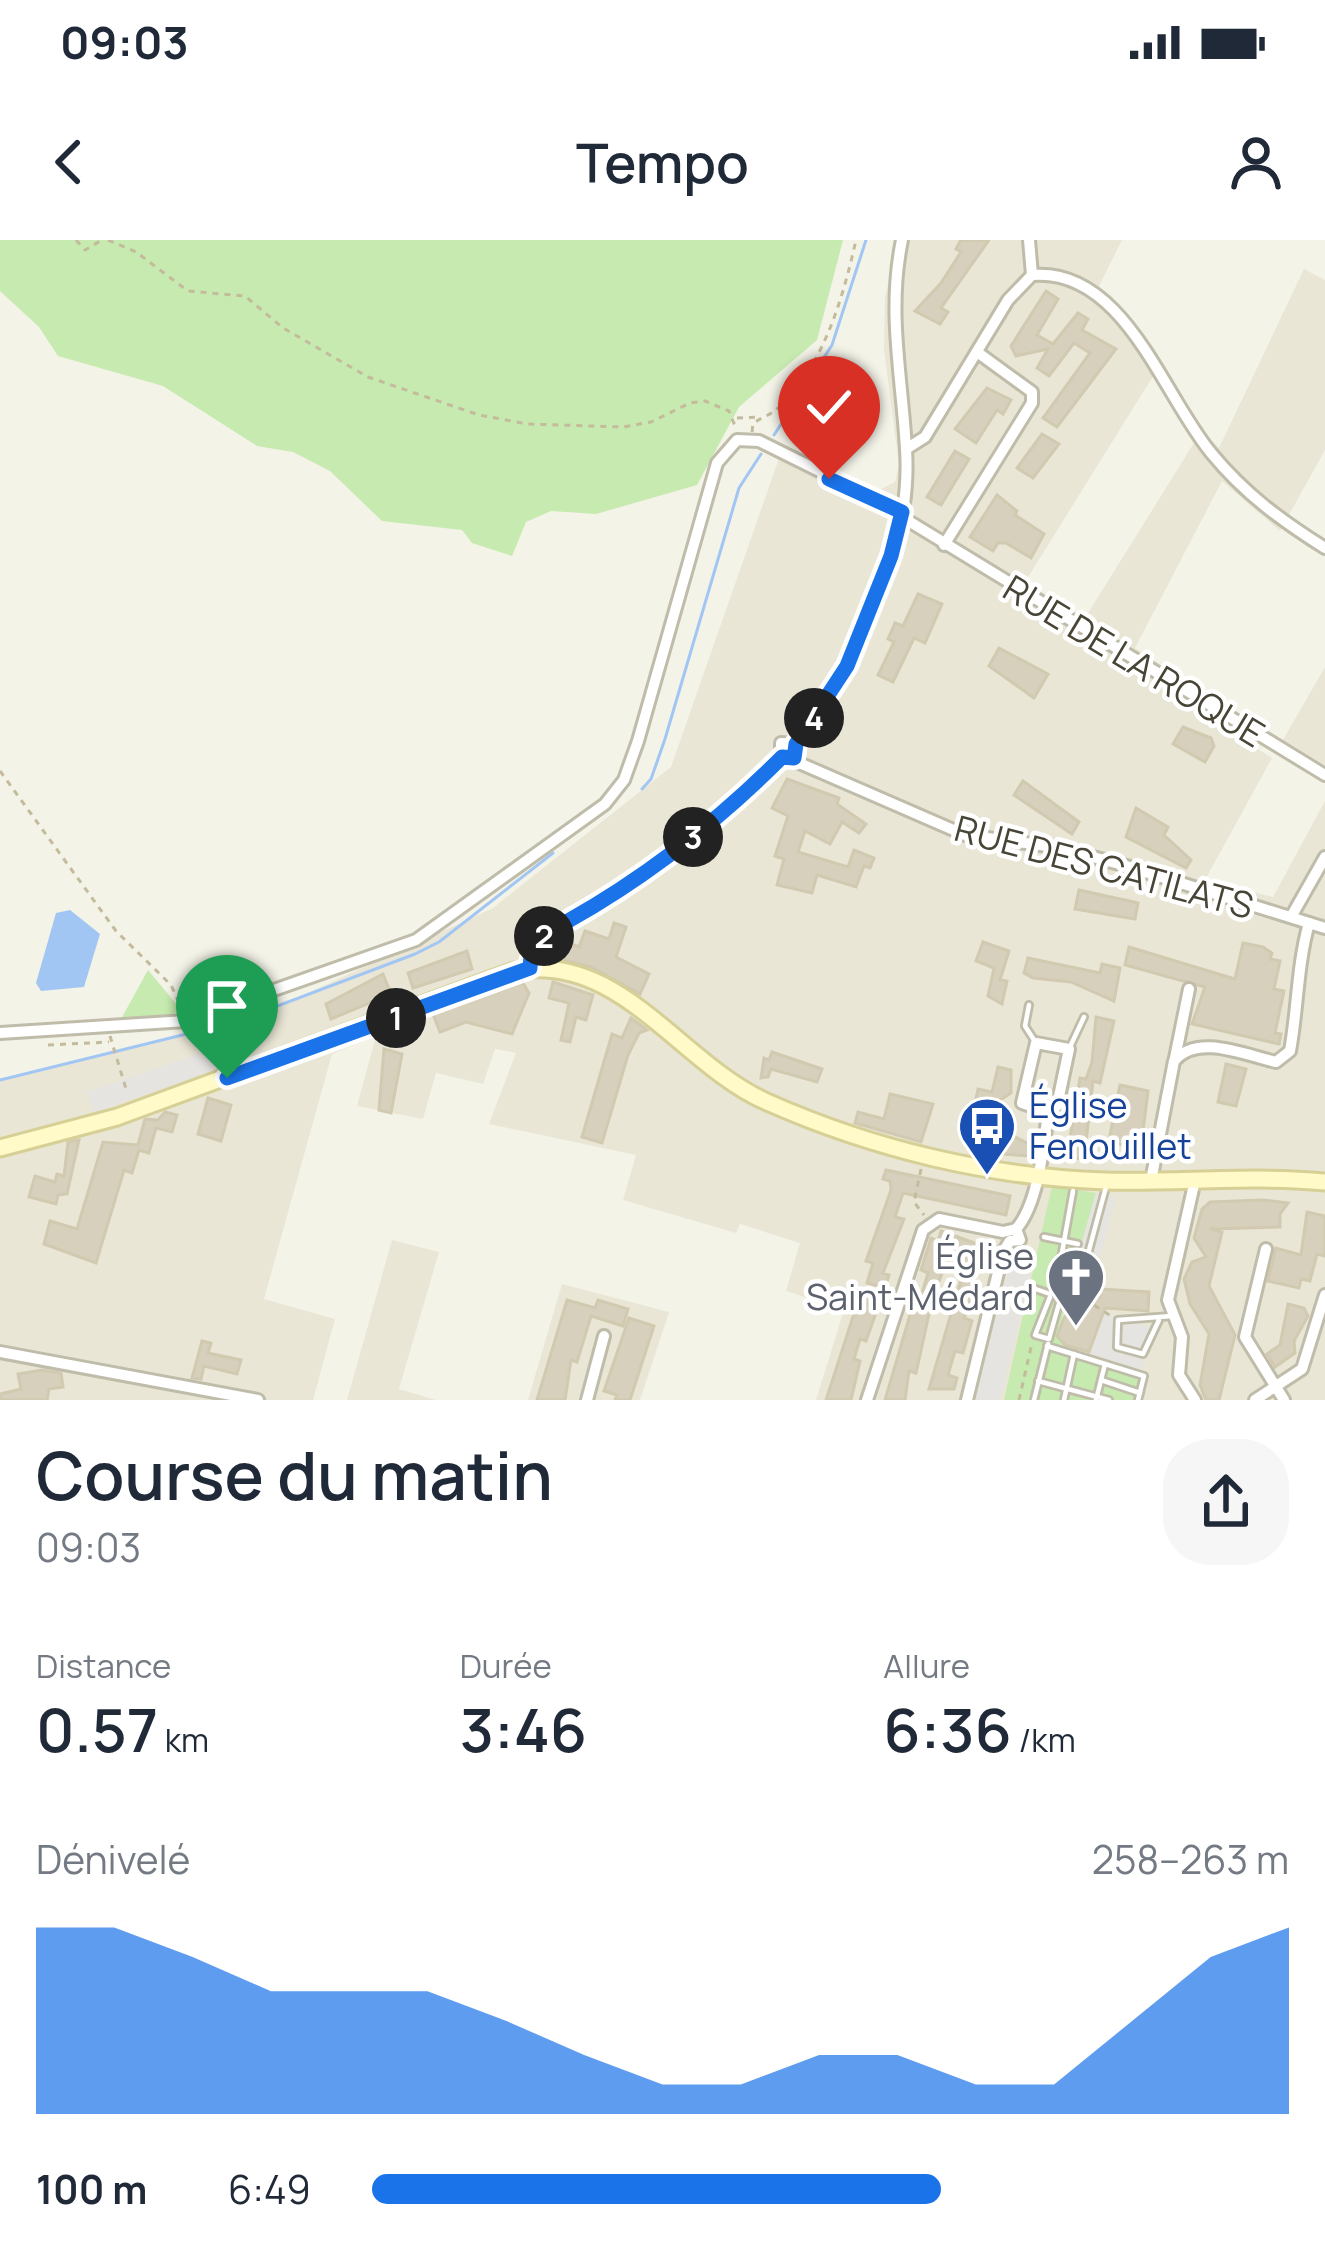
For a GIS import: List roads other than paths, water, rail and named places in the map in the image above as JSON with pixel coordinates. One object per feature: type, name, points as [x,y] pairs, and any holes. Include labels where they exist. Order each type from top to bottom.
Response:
[{"type":"main road","points":[[0,1148],[117,1117],[530,968],[567,971],[619,994],[712,1069],[761,1100],[824,1126],[924,1155],[1036,1177],[1325,1182]]},
{"type":"street","points":[[530,968],[530,955],[547,933],[648,874],[791,753],[847,666],[902,514],[906,449],[894,349],[893,282],[902,240]]},
{"type":"street","points":[[1028,240],[1032,275]]},
{"type":"street","points":[[906,449],[925,436],[1008,300],[1032,275]]},
{"type":"street","points":[[1032,275],[1074,279],[1096,294],[1123,322],[1210,452],[1264,509],[1325,548]]},
{"type":"street","points":[[944,545],[1032,403],[1032,392],[977,352]]},
{"type":"street","name":"RUE DE LA ROQUE","points":[[0,1033],[110,1035],[186,1022],[416,940],[605,804],[625,780],[638,741],[717,463],[737,440],[751,440],[902,514],[944,545],[1325,775]]},
{"type":"street","points":[[872,499],[904,497]]},
{"type":"street","name":"RUE DE LA ROQUE","points":[[899,532],[944,545]]},
{"type":"street","name":"RUE DES CATILATS","points":[[791,753],[820,771],[964,835],[1054,847],[1325,928]]},
{"type":"street","points":[[1291,917],[1325,856]]},
{"type":"street","points":[[1174,1061],[1190,1048],[1205,1046],[1276,1062],[1284,1059],[1296,1028],[1300,1006],[1294,992],[1309,923]]},
{"type":"street","points":[[1151,1180],[1189,989]]},
{"type":"street","points":[[867,1400],[904,1280],[929,1223],[939,1219],[1003,1232],[1016,1229],[1028,1211],[1048,1112],[1057,1106],[1069,1049],[1036,1043],[1022,1103],[1048,1112]]},
{"type":"street","points":[[1195,1180],[1168,1300],[1182,1337],[1179,1375],[1196,1400]]},
{"type":"street","points":[[967,1400],[1003,1252],[1010,1241],[1020,1240],[1016,1229]]},
{"type":"street","points":[[1266,1249],[1245,1337],[1284,1400]]},
{"type":"street","points":[[1255,1400],[1303,1369],[1325,1295]]},
{"type":"street","points":[[586,1400],[604,1336]]},
{"type":"street","points":[[0,1352],[258,1400]]},
{"type":"lane","points":[[1029,1005],[1025,1026],[1036,1043]]},
{"type":"lane","points":[[1069,1049],[1084,1017]]},
{"type":"lane","points":[[1033,1288],[1068,1302],[1078,1292],[1107,1181]]},
{"type":"lane","points":[[1034,1400],[1073,1191]]},
{"type":"lane","points":[[1044,1237],[1078,1244]]},
{"type":"lane","points":[[1054,1296],[1035,1335],[1074,1354],[1144,1376],[1139,1396],[1101,1380]]},
{"type":"lane","points":[[1159,1320],[1143,1354],[1117,1347],[1118,1320],[1172,1316]]},
{"type":"lane","points":[[1064,1400],[1074,1354]]},
{"type":"lane","points":[[1096,1398],[1105,1364]]},
{"type":"lane","points":[[1038,1382],[1109,1400]]},
{"type":"water","points":[[70,910],[100,934],[84,987],[41,991],[36,983],[56,913]]},
{"type":"waterway","points":[[774,435],[832,345],[866,240]]},
{"type":"waterway","points":[[642,789],[651,779],[665,739],[739,488],[761,454]]},
{"type":"waterway","points":[[0,1080],[235,1022],[415,954],[439,942],[553,853]]},
{"type":"place","name":"Église Fenouillet","points":[[987,1177]]},
{"type":"place","name":"Église Saint-Médard","points":[[1076,1328]]}]
